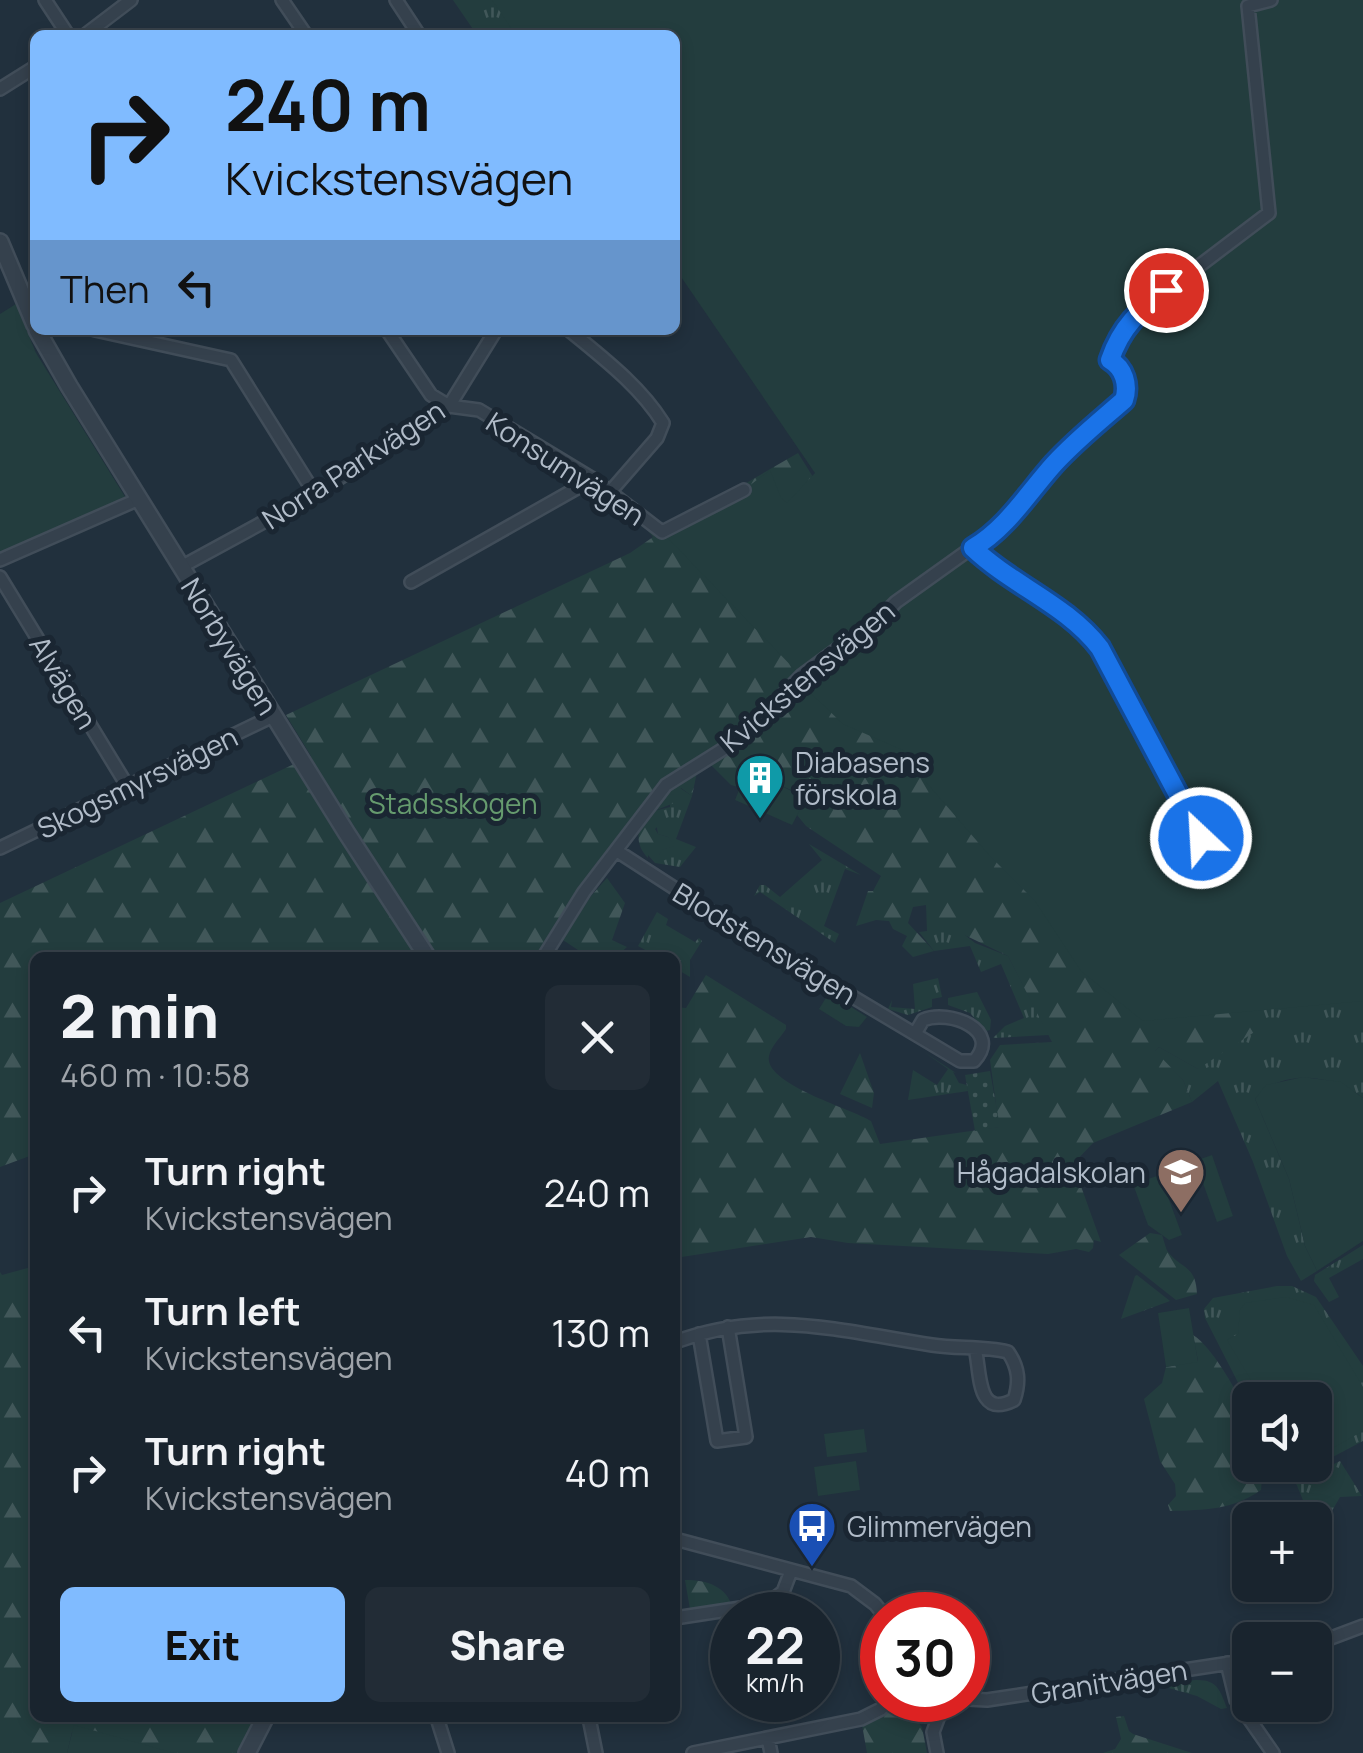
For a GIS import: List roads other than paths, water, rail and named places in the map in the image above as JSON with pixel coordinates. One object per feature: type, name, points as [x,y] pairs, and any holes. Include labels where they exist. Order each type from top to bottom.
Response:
[{"type":"street","points":[[45,0],[65,30]]},
{"type":"street","points":[[92,30],[131,0]]},
{"type":"street","points":[[282,0],[303,30]]},
{"type":"street","points":[[396,0],[416,30]]},
{"type":"street","name":"Kvickstensvägen","points":[[548,952],[584,892],[666,785],[741,738],[801,676],[1011,517],[1089,428],[1124,400],[1123,374],[1120,366],[1110,360],[1123,328],[1141,310],[1269,213],[1248,6],[1271,0]]},
{"type":"street","points":[[0,89],[30,70]]},
{"type":"street","name":"Norbyvägen","points":[[0,242],[30,311]]},
{"type":"street","name":"Norbyvägen","points":[[43,335],[273,716],[424,952]]},
{"type":"street","points":[[118,335],[231,360],[315,494]]},
{"type":"street","points":[[390,335],[431,395],[448,406]]},
{"type":"street","name":"Norra Parkvägen","points":[[181,567],[315,494],[448,406],[493,335]]},
{"type":"street","points":[[575,335],[653,407],[663,423],[657,438],[610,492]]},
{"type":"street","name":"Konsumvägen","points":[[448,406],[479,410],[592,480],[662,532],[744,490]]},
{"type":"street","points":[[412,582],[592,480]]},
{"type":"street","points":[[0,560],[140,499]]},
{"type":"street","points":[[973,548],[1001,573],[1083,626],[1092,637],[1201,838]]},
{"type":"street","name":"Alvägen","points":[[0,577],[128,787]]},
{"type":"street","name":"Skogsmyrsvägen","points":[[0,848],[273,716]]},
{"type":"street","name":"Blodstensvägen","points":[[617,850],[719,917],[960,1061],[974,1061],[982,1049],[972,1026],[943,1015],[923,1020],[916,1032]]},
{"type":"street","points":[[680,1340],[728,1328],[813,1324],[942,1346],[976,1348],[1008,1352],[1019,1377],[1014,1400],[998,1406],[984,1397],[976,1348]]},
{"type":"street","points":[[699,1334],[717,1442],[746,1437],[728,1328]]},
{"type":"street","points":[[680,1540],[851,1586],[860,1593]]},
{"type":"street","points":[[680,1617],[767,1604],[782,1592],[792,1571]]},
{"type":"street","points":[[1332,1638],[1363,1626]]},
{"type":"street","name":"Granitvägen","points":[[990,1700],[1232,1662]]},
{"type":"street","points":[[1227,1663],[1236,1700],[1273,1753]]},
{"type":"street","points":[[693,1753],[860,1719]]},
{"type":"street","points":[[248,1753],[263,1722]]},
{"type":"street","points":[[438,1722],[448,1753]]},
{"type":"street","points":[[590,1722],[596,1753]]},
{"type":"street","points":[[937,1753],[934,1732],[938,1722]]},
{"type":"street","points":[[768,1738],[771,1753]]},
{"type":"place","name":"Diabasens förskola","points":[[760,820]]},
{"type":"place","name":"Hågadalskolan","points":[[1181,1214]]},
{"type":"place","name":"Glimmervägen","points":[[812,1568]]},
{"type":"park label","name":"Stadsskogen","points":[[453,803]]}]
